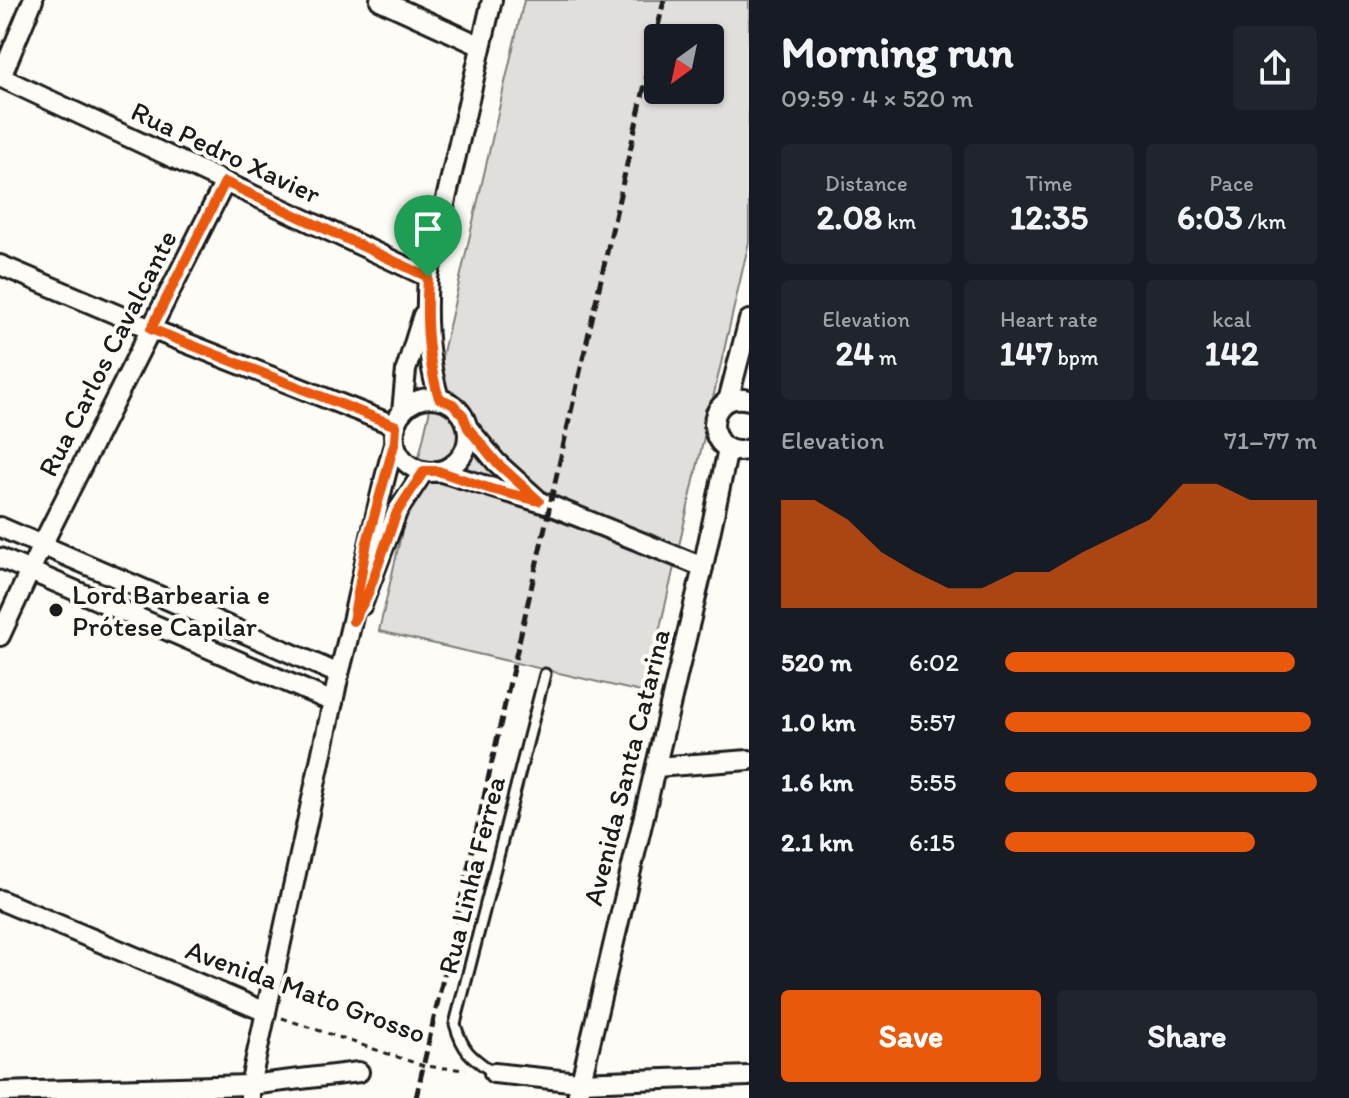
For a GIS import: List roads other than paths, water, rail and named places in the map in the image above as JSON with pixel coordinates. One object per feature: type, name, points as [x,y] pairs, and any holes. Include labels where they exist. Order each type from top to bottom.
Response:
[{"type":"street","points":[[0,77],[33,0]]},
{"type":"street","points":[[380,0],[481,46]]},
{"type":"street","points":[[439,398],[431,370],[426,305],[428,277],[492,0]]},
{"type":"street","name":"Rua Pedro Xavier","points":[[0,77],[428,277]]},
{"type":"street","name":"Rua Carlos Cavalcante","points":[[0,636],[42,545],[225,182]]},
{"type":"street","points":[[0,265],[397,427]]},
{"type":"street","points":[[250,1091],[353,621],[367,542],[397,427],[406,370],[426,305]]},
{"type":"street","points":[[728,401],[749,320]]},
{"type":"street","points":[[539,501],[496,462],[453,404],[439,398],[425,398],[412,403],[397,427],[400,455],[410,465],[539,501],[703,567]]},
{"type":"street","points":[[749,400],[738,398],[728,401],[717,410],[713,424],[716,439],[728,449],[742,452],[749,449]]},
{"type":"street","points":[[353,621],[367,596],[397,512],[431,471],[452,466],[462,456],[468,443],[468,428]]},
{"type":"street","name":"Avenida Santa Catarina","points":[[578,1090],[703,567],[728,449]]},
{"type":"street","points":[[0,527],[339,674]]},
{"type":"street","points":[[0,558],[333,702]]},
{"type":"street","points":[[656,767],[749,760]]},
{"type":"street","name":"Avenida Mato Grosso","points":[[0,900],[266,1012]]},
{"type":"street","points":[[0,1092],[63,1095],[250,1091],[359,1072]]},
{"type":"street","points":[[494,1073],[578,1090],[749,1076]]},
{"type":"lane","name":"Rua Linha Ferrea","points":[[494,1073],[468,1055],[455,1024],[545,674]]},
{"type":"railway","points":[[416,1098],[664,0]]},
{"type":"place","name":"Lord Barbearia e Prótese Capilar","points":[[56,610]]}]
